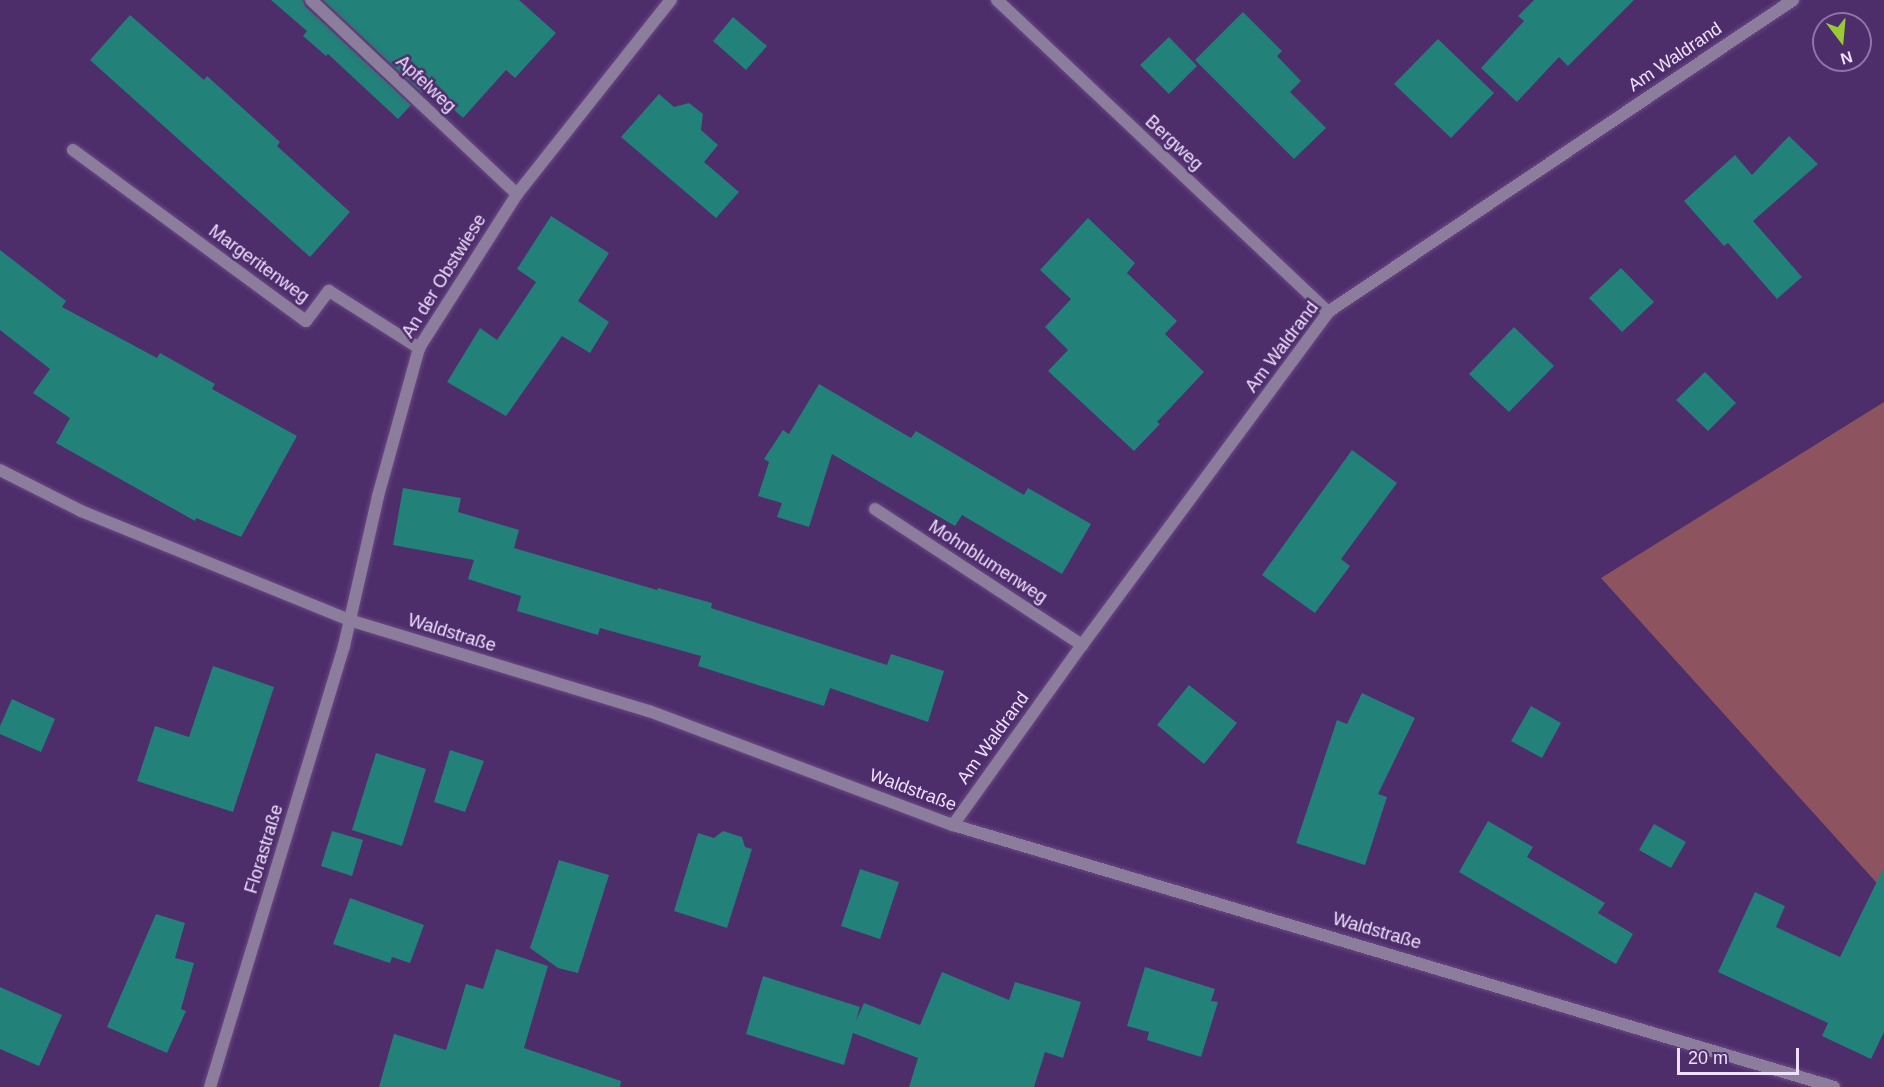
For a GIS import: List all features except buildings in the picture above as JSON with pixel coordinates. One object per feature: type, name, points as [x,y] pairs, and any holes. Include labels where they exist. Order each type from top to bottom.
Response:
[{"type":"street","name":"Apfelweg","points":[[311,0],[517,194]]},
{"type":"street","name":"An der Obstwiese","points":[[349,620],[378,496],[419,348],[517,194],[671,0]]},
{"type":"street","name":"Bergweg","points":[[997,0],[1328,312]]},
{"type":"street","name":"Am Waldrand","points":[[953,825],[1082,645],[1328,312],[1793,0]]},
{"type":"street","name":"Margeritenweg","points":[[73,150],[306,321],[329,291],[419,348]]},
{"type":"street","name":"Waldstraße","points":[[0,470],[81,511],[349,620],[649,711],[953,825],[1834,1087]]},
{"type":"street","name":"Mohnblumenweg","points":[[875,509],[1082,645]]},
{"type":"street","name":"Florastraße","points":[[210,1087],[344,646],[349,620]]},
{"type":"shaded area","points":[[1884,402],[1884,891],[1601,578]]}]
